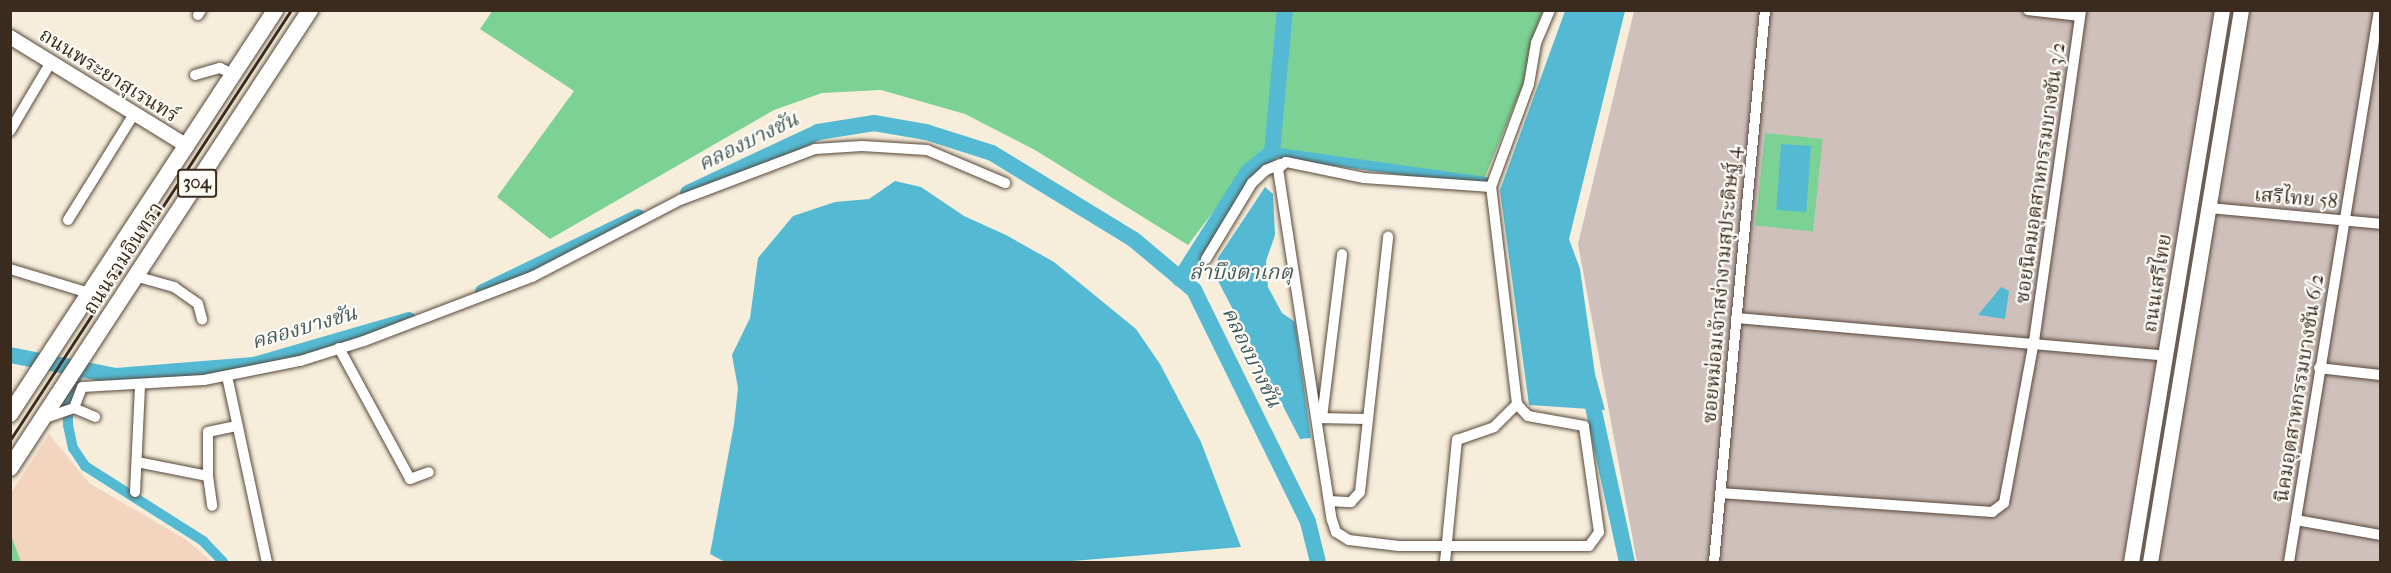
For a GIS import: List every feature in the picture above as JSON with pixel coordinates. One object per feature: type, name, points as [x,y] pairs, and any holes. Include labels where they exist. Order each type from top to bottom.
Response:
[{"type":"highway","name":"ถนนรามอินทรา","points":[[10,468],[42,419],[65,407],[84,355],[310,10]]},
{"type":"highway","name":"ถนนรามอินทรา","points":[[10,414],[187,146],[271,12]]},
{"type":"main road","name":"ถนนเสรีไทย","points":[[2131,562],[2167,356],[2222,10]]},
{"type":"main road","name":"ถนนเสรีไทย","points":[[2150,562],[2241,10]]},
{"type":"main road","points":[[2167,356],[2183,357]]},
{"type":"street","points":[[1281,164],[1281,195],[1319,418],[1329,501],[1336,532],[1349,540],[1446,546],[1589,546],[1599,532],[1584,426],[1528,416],[1517,404],[1491,187],[1528,84],[1536,43],[1550,10]]},
{"type":"street","name":"ซอยหม่อมเจ้าสง่างามสุประดิษฐ์ 4","points":[[1714,562],[1765,10]]},
{"type":"street","points":[[2028,10],[2081,13]]},
{"type":"street","name":"ซอยนิคมอุตสาหกรรมบางชัน 3/2","points":[[1720,493],[1998,509],[2006,496],[2034,341],[2081,13]]},
{"type":"street","name":"นิคมอุตสาหกรรมบางชัน 6/2","points":[[2289,562],[2319,368],[2379,14]]},
{"type":"street","name":"ถนนพระยาสุเรนทร์","points":[[10,38],[187,146]]},
{"type":"street","points":[[10,131],[51,62]]},
{"type":"street","points":[[195,75],[220,68],[233,74]]},
{"type":"street","points":[[68,220],[134,114]]},
{"type":"street","points":[[95,417],[65,407],[82,387],[140,385],[227,376],[339,348],[532,277],[680,200],[815,149],[898,146],[927,150],[1005,183]]},
{"type":"street","points":[[1206,259],[1252,183],[1266,170],[1286,162],[1364,177],[1491,187]]},
{"type":"street","name":"เสรีไทย 58","points":[[2209,208],[2380,224]]},
{"type":"street","points":[[1329,501],[1351,501],[1360,492],[1389,237]]},
{"type":"street","points":[[1319,418],[1342,254]]},
{"type":"street","points":[[10,270],[89,294]]},
{"type":"street","points":[[135,276],[174,286],[201,307],[202,319]]},
{"type":"street","points":[[1736,318],[2034,341],[2167,356]]},
{"type":"street","points":[[339,348],[410,479],[429,472]]},
{"type":"street","points":[[2319,368],[2380,375]]},
{"type":"street","points":[[227,376],[267,562]]},
{"type":"street","points":[[135,492],[140,385]]},
{"type":"street","points":[[1445,562],[1457,440],[1494,427],[1517,404]]},
{"type":"street","points":[[1319,418],[1367,419]]},
{"type":"street","points":[[212,506],[208,476],[208,432],[237,426]]},
{"type":"street","points":[[137,462],[208,476]]},
{"type":"street","points":[[2296,520],[2380,535]]},
{"type":"shaded area","points":[[1634,11],[2380,11],[2380,562],[1637,562],[1578,244]]},
{"type":"shaded area","points":[[49,434],[89,483],[185,539],[212,562],[21,562],[11,535],[11,493]]},
{"type":"green space","points":[[493,10],[1543,11],[1531,41],[1524,82],[1482,184],[1345,167],[1277,154],[1248,166],[1188,245],[1035,150],[965,114],[881,90],[822,93],[774,110],[550,239],[497,197],[574,91],[480,29]]},
{"type":"green space","points":[[1765,133],[1823,139],[1813,232],[1755,225]]},
{"type":"green space","points":[[11,535],[21,562],[11,562]]},
{"type":"water","points":[[1565,11],[1625,11],[1569,239],[1580,269],[1595,374],[1605,410],[1529,405],[1500,190]]},
{"type":"water","points":[[1781,144],[1811,146],[1806,212],[1776,210]]},
{"type":"water","points":[[895,181],[921,187],[964,216],[1006,235],[1054,262],[1136,329],[1160,364],[1201,442],[1241,547],[1073,561],[725,562],[710,554],[734,424],[738,388],[732,355],[750,318],[758,258],[793,216],[835,202],[869,199]]},
{"type":"water","name":"ลำบึงตาเกตุ","points":[[1265,187],[1273,194],[1275,235],[1266,261],[1268,287],[1282,313],[1295,322],[1311,438],[1300,439],[1215,275],[1218,258]]},
{"type":"water","points":[[2001,287],[2009,291],[2005,319],[1978,315]]},
{"type":"waterway","points":[[1180,279],[1248,172],[1272,152],[1285,10]]},
{"type":"waterway","name":"คลองบางชัน","points":[[688,193],[818,132],[874,123],[926,132],[992,153],[1133,239],[1194,290],[1308,522],[1318,562]]},
{"type":"waterway","points":[[1272,152],[1485,182]]},
{"type":"waterway","name":"คลองบางชัน","points":[[483,292],[638,217]]},
{"type":"waterway","name":"คลองบางชัน","points":[[10,355],[116,376],[254,365],[409,320]]},
{"type":"waterway","points":[[78,375],[68,400],[68,425],[73,448],[85,466],[203,541],[223,562]]},
{"type":"waterway","points":[[1589,388],[1627,562]]},
{"type":"railway","points":[[10,440],[291,10]]}]
